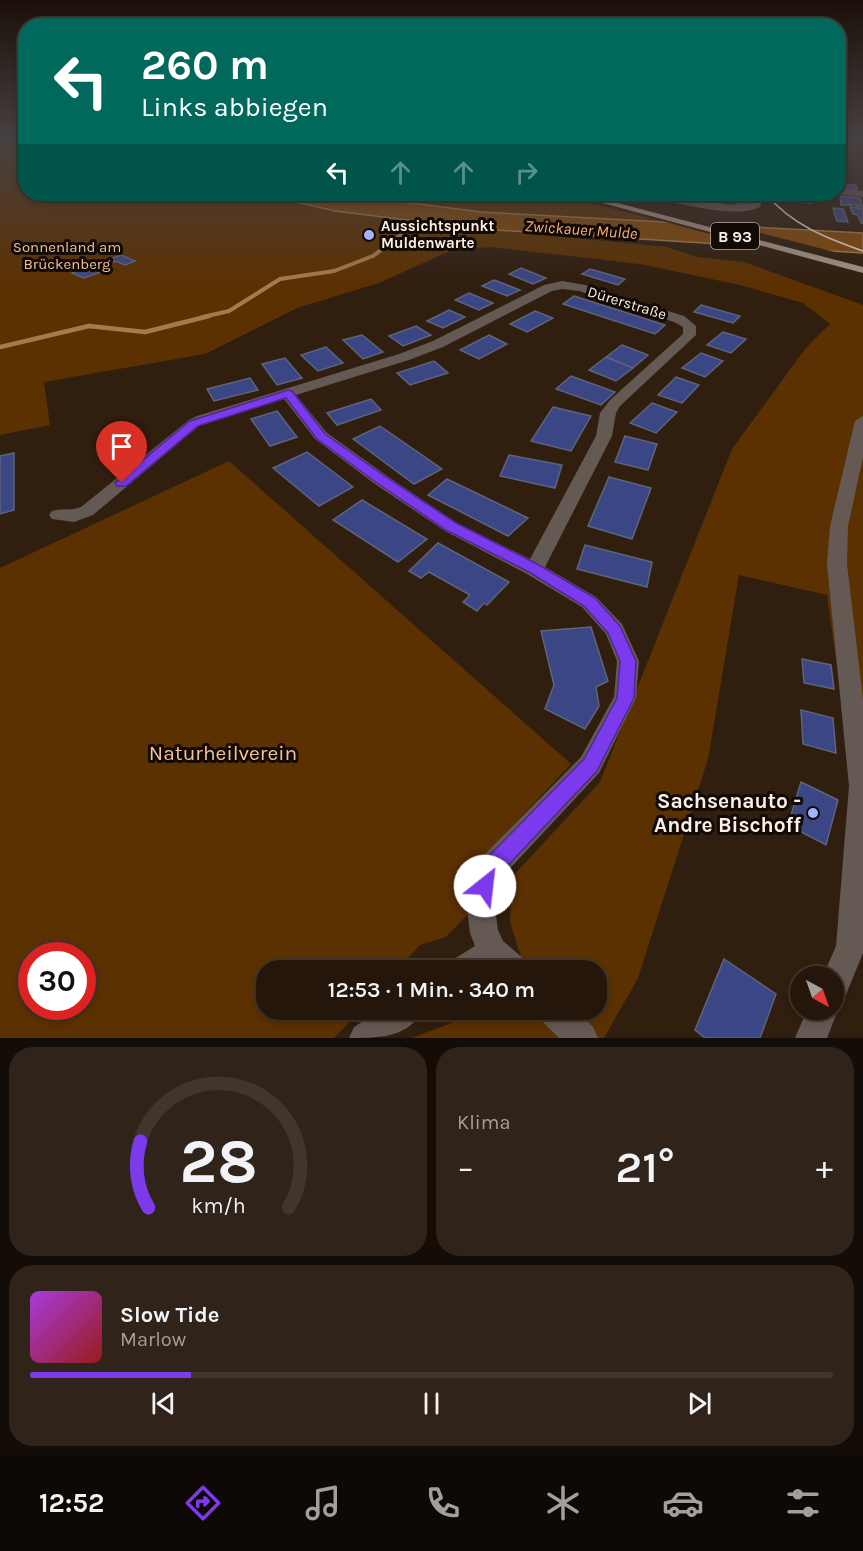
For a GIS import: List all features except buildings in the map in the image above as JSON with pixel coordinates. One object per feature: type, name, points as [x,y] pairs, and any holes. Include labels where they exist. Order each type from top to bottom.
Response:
[{"type":"main road","name":"B 93","points":[[603,201],[863,270]]},
{"type":"main road","name":"B 93","points":[[623,201],[863,264]]},
{"type":"street","points":[[846,193],[863,195]]},
{"type":"street","points":[[684,201],[724,208],[756,206],[756,201]]},
{"type":"street","name":"Dürerstraße","points":[[288,394],[438,344],[548,288],[561,285],[581,288],[679,319],[690,326],[689,335],[630,389],[608,413],[604,436],[534,569]]},
{"type":"street","points":[[58,515],[74,516],[87,511],[190,422],[288,394],[321,436],[381,480],[451,527],[534,569],[590,602],[615,630],[628,661],[625,698],[590,765],[489,870],[480,902],[484,933],[502,960]]},
{"type":"street","points":[[843,966],[851,947],[861,786],[837,564],[839,526],[863,421]]},
{"type":"street","points":[[365,1038],[392,1020]]},
{"type":"street","points":[[563,1020],[582,1038]]},
{"type":"street","points":[[811,1038],[819,1020]]},
{"type":"green space","name":"Sonnenland am Brückenberg","points":[[0,187],[18,187],[18,201],[291,201],[335,211],[480,229],[667,247],[697,257],[744,262],[863,305],[863,853],[827,595],[739,575],[708,759],[638,978],[604,1038],[412,1038],[459,1020],[607,1020],[607,960],[522,960],[510,922],[512,877],[600,782],[732,449],[805,349],[830,324],[803,303],[740,285],[640,264],[491,247],[452,250],[379,283],[297,308],[205,354],[44,382],[50,425],[0,435]]},
{"type":"green space","points":[[389,201],[582,201],[664,222],[444,209]]},
{"type":"green space","name":"Naturheilverein","points":[[229,461],[571,764],[473,868],[468,914],[446,937],[420,945],[406,960],[256,960],[256,1020],[351,1020],[334,1038],[0,1038],[0,568]]},
{"type":"water","name":"Zwickauer Mulde","points":[[291,201],[395,201],[482,212],[863,233],[863,253],[480,229],[335,211]]},
{"type":"pier","points":[[651,218],[719,222],[850,256],[772,251]]},
{"type":"waterway","points":[[421,226],[437,220]]},
{"type":"waterway","points":[[203,317],[229,311],[280,279],[334,271],[373,256],[402,234]]},
{"type":"waterway","points":[[0,347],[89,326],[145,332],[209,316]]},
{"type":"tram line","points":[[772,201],[810,229],[863,251]]},
{"type":"place","name":"Aussichtspunkt Muldenwarte","points":[[369,235]]},
{"type":"place","name":"Sachsenauto - Andre Bischoff","points":[[813,813]]},
{"type":"route","points":[[122,483],[194,423],[288,394],[321,436],[381,480],[451,527],[534,569],[590,602],[615,630],[628,661],[625,698],[590,765],[489,870],[485,886]]}]
